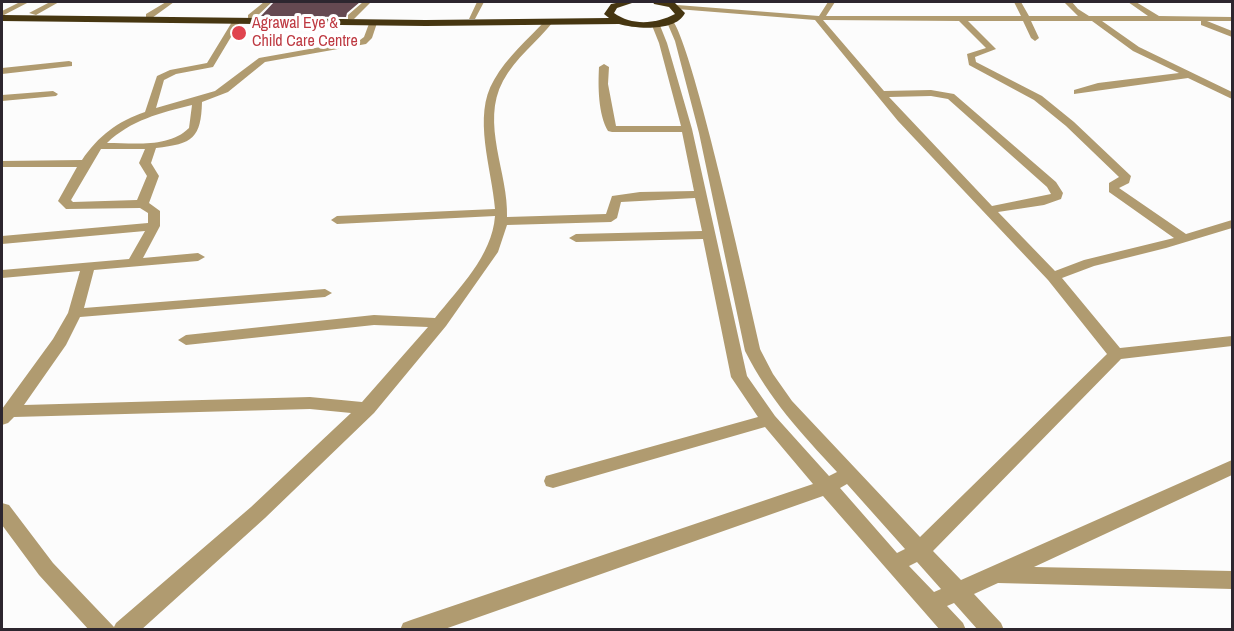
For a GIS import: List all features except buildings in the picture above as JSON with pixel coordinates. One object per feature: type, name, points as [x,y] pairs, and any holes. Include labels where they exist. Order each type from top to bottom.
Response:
[{"type":"highway","points":[[2,14],[251,17],[552,16],[610,8],[630,2]]},
{"type":"highway","points":[[657,2],[670,13]]},
{"type":"highway","points":[[610,8],[609,14],[621,21]]},
{"type":"highway","points":[[2,14],[236,22],[373,23],[621,21],[670,13]]},
{"type":"street","points":[[2,14],[25,2]]},
{"type":"street","points":[[33,13],[55,2]]},
{"type":"street","points":[[149,16],[170,2]]},
{"type":"street","points":[[251,17],[268,2]]},
{"type":"street","points":[[351,17],[367,2]]},
{"type":"street","points":[[472,17],[480,2]]},
{"type":"street","points":[[819,18],[831,2]]},
{"type":"street","points":[[1018,2],[1035,38]]},
{"type":"street","points":[[1068,2],[1075,11],[1136,49],[1233,96]]},
{"type":"street","points":[[1132,2],[1158,19]]},
{"type":"street","points":[[670,13],[819,18],[1233,20]]},
{"type":"street","points":[[670,13],[687,18]]},
{"type":"street","points":[[670,13],[663,43],[687,129],[739,376],[769,420],[894,564],[955,630]]},
{"type":"street","points":[[670,13],[704,133],[753,351],[766,376],[786,405],[993,630]]},
{"type":"street","points":[[698,18],[780,17]]},
{"type":"street","points":[[819,18],[881,94],[1053,277],[1116,354]]},
{"type":"street","points":[[962,19],[992,49],[970,56],[972,63],[1025,89],[1070,124],[1125,176],[1125,180],[1113,186],[1113,189],[1183,238]]},
{"type":"street","points":[[1194,19],[1233,34]]},
{"type":"street","points":[[149,115],[160,78],[173,72],[210,65],[236,22]]},
{"type":"street","points":[[124,630],[333,444],[368,409],[441,323],[496,244],[502,217],[492,135],[491,98],[500,77],[549,22]]},
{"type":"street","points":[[133,263],[154,226],[156,217],[154,211],[142,204],[70,206],[64,201],[87,163],[111,133],[149,115],[197,102],[230,87],[262,60],[363,42],[368,38],[373,23]]},
{"type":"street","points":[[2,71],[69,64]]},
{"type":"street","points":[[604,67],[603,84],[612,129],[687,129]]},
{"type":"street","points":[[1077,92],[1098,86],[1189,75]]},
{"type":"street","points":[[881,94],[931,93],[951,96],[1052,185],[1057,193],[1057,196],[1044,201],[988,210]]},
{"type":"street","points":[[2,98],[53,94]]},
{"type":"street","points":[[99,146],[176,142],[192,132],[195,127],[197,102]]},
{"type":"street","points":[[142,204],[153,176],[145,163],[152,144]]},
{"type":"street","points":[[2,164],[87,163]]},
{"type":"street","points":[[337,220],[611,218],[616,199],[640,195],[701,194]]},
{"type":"street","points":[[1053,277],[1076,266],[1104,257],[1143,250],[1233,224]]},
{"type":"street","points":[[2,240],[154,226]]},
{"type":"street","points":[[576,238],[710,235]]},
{"type":"street","points":[[2,286],[7,274],[198,256]]},
{"type":"street","points":[[6,415],[60,340],[75,313],[88,267]]},
{"type":"street","points":[[75,313],[325,293]]},
{"type":"street","points":[[186,340],[374,320],[441,323]]},
{"type":"street","points":[[894,564],[920,551],[1116,354],[1233,341]]},
{"type":"street","points":[[6,415],[310,403],[368,409]]},
{"type":"street","points":[[553,481],[769,420]]},
{"type":"street","points":[[930,604],[1233,467]]},
{"type":"street","points":[[411,630],[826,487],[849,474]]},
{"type":"street","points":[[2,511],[46,569],[104,630]]},
{"type":"street","points":[[995,575],[1233,580]]},
{"type":"place","name":"Agrawal Eye & Child Care Centre","points":[[239,33]]}]
